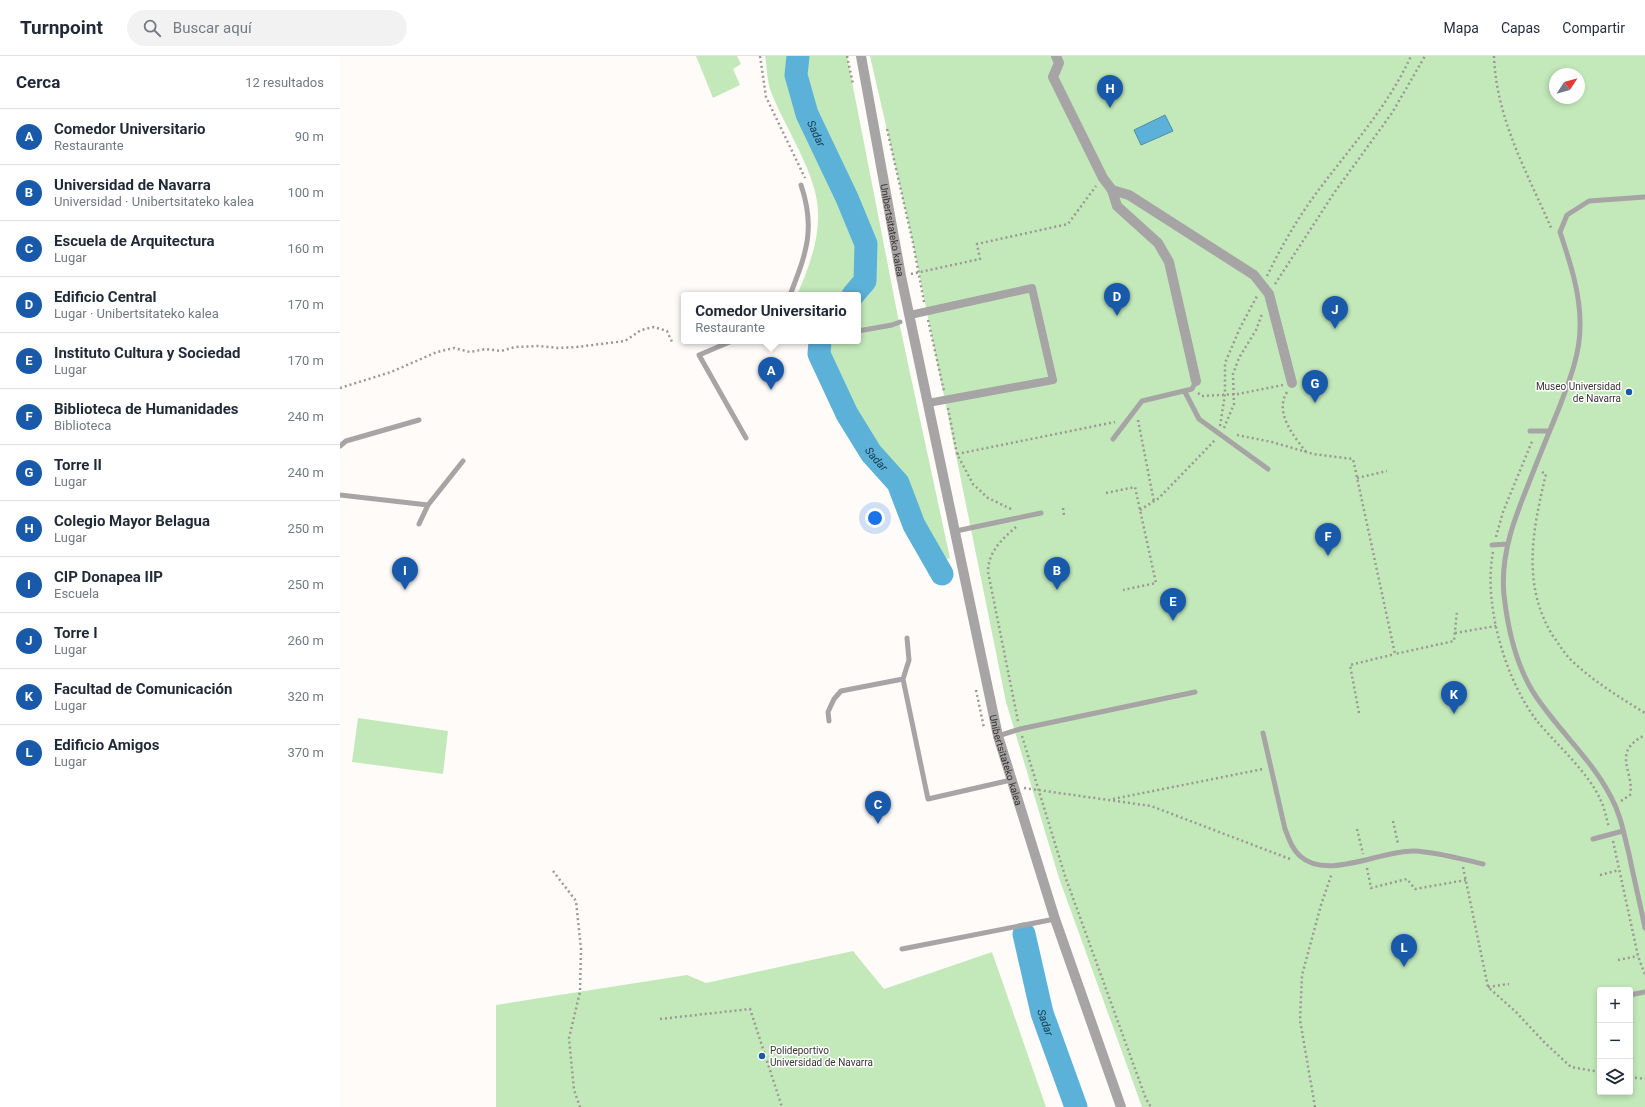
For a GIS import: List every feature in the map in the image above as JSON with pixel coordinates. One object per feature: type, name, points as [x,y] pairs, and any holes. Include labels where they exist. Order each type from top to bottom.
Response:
[{"type":"street","name":"Unibertsitateko kalea","points":[[861,56],[901,276],[956,531],[998,736],[1054,919],[1121,1107]]},
{"type":"street","points":[[1056,56],[1059,63],[1054,77],[1103,178],[1112,190],[1116,206],[1158,243],[1169,262],[1194,385]]},
{"type":"street","points":[[1112,190],[1129,195],[1254,275],[1269,294],[1292,383]]},
{"type":"street","points":[[910,315],[1032,288],[1054,380],[928,403]]},
{"type":"lane","points":[[791,292],[804,259],[810,226],[807,202],[801,185]]},
{"type":"lane","points":[[1645,197],[1589,200],[1567,215],[1562,226],[1560,232],[1571,265],[1580,327],[1576,360],[1513,524],[1503,570],[1507,615],[1514,650],[1536,697],[1601,778],[1617,809],[1645,928]]},
{"type":"lane","points":[[861,331],[892,326],[900,322]]},
{"type":"lane","points":[[725,344],[699,355],[746,438]]},
{"type":"lane","points":[[1113,439],[1142,401],[1185,392],[1194,385]]},
{"type":"lane","points":[[1185,392],[1199,419],[1219,435],[1268,469]]},
{"type":"lane","points":[[340,446],[346,441],[419,420]]},
{"type":"lane","points":[[1533,431],[1549,432]]},
{"type":"lane","points":[[419,524],[428,505],[463,461]]},
{"type":"lane","points":[[340,495],[428,505]]},
{"type":"lane","points":[[956,531],[1041,513]]},
{"type":"lane","points":[[1493,545],[1508,544]]},
{"type":"lane","points":[[907,638],[909,660],[903,679],[928,799],[1012,780]]},
{"type":"lane","points":[[829,720],[828,712],[834,699],[841,691],[903,679]]},
{"type":"lane","points":[[998,736],[1020,729],[1195,692]]},
{"type":"lane","points":[[1263,733],[1291,844],[1299,855],[1310,864],[1325,867],[1400,852],[1430,853],[1483,864]]},
{"type":"lane","points":[[1593,839],[1611,835],[1623,830]]},
{"type":"lane","points":[[902,949],[1054,919]]},
{"type":"lane","points":[[1633,994],[1645,992]]},
{"type":"path","points":[[760,56],[766,97],[808,185]]},
{"type":"path","points":[[1219,435],[1225,394],[1225,363],[1240,328],[1280,249],[1312,200],[1378,114],[1403,74],[1411,56]]},
{"type":"path","points":[[1140,510],[1154,502],[1219,435],[1229,418],[1234,404],[1235,394],[1233,374],[1239,358],[1256,330],[1269,294],[1338,186],[1392,113],[1425,56]]},
{"type":"path","points":[[1494,56],[1496,82],[1505,121],[1554,233]]},
{"type":"path","points":[[886,122],[957,454],[974,484],[988,498],[1003,506],[1032,515]]},
{"type":"path","points":[[901,276],[980,259],[977,244],[1068,224],[1103,178]]},
{"type":"path","points":[[340,388],[390,372],[437,352],[454,348],[470,352],[486,349],[501,351],[515,347],[577,347],[625,341],[641,330],[654,327],[667,331],[672,342]]},
{"type":"path","points":[[1194,385],[1202,396],[1235,394],[1292,383]]},
{"type":"path","points":[[1292,383],[1284,397],[1284,413],[1289,430],[1307,452]]},
{"type":"path","points":[[1136,410],[1154,502]]},
{"type":"path","points":[[957,454],[1128,419]]},
{"type":"path","points":[[1533,431],[1503,512],[1493,545],[1491,575],[1496,626],[1504,660],[1524,701],[1537,720],[1589,781],[1601,800],[1611,835],[1638,956],[1645,975]]},
{"type":"path","points":[[1219,435],[1229,434],[1265,440],[1307,452],[1353,459],[1395,654]]},
{"type":"path","points":[[1534,469],[1546,474],[1536,520],[1532,562],[1536,595],[1541,612],[1549,629],[1570,659],[1598,682],[1645,713]]},
{"type":"path","points":[[1357,478],[1387,471]]},
{"type":"path","points":[[1106,493],[1135,487],[1156,583],[1123,590]]},
{"type":"path","points":[[1063,508],[1064,516]]},
{"type":"path","points":[[1032,515],[1005,538],[994,550],[988,563],[988,572],[1020,729],[1040,789],[1065,876],[1146,1099],[1151,1107]]},
{"type":"path","points":[[1359,713],[1350,664],[1454,641],[1457,611]]},
{"type":"path","points":[[1455,633],[1496,626]]},
{"type":"path","points":[[1617,809],[1622,800],[1630,795],[1631,789],[1626,766],[1628,752],[1632,744],[1645,735]]},
{"type":"path","points":[[1109,800],[1271,767]]},
{"type":"path","points":[[1022,788],[1040,789],[1151,806],[1294,860],[1310,864]]},
{"type":"path","points":[[1393,821],[1400,852]]},
{"type":"path","points":[[1462,859],[1488,987],[1516,1012],[1571,1067],[1597,1071]]},
{"type":"path","points":[[1315,1107],[1300,1020],[1302,975],[1321,905],[1335,865]]},
{"type":"path","points":[[1600,875],[1619,870]]},
{"type":"path","points":[[553,871],[576,901],[581,949],[580,992],[569,1038],[574,1090],[580,1107]]},
{"type":"path","points":[[1370,888],[1407,879],[1415,889],[1466,880]]},
{"type":"path","points":[[1618,960],[1638,956]]},
{"type":"path","points":[[1488,987],[1509,984]]},
{"type":"path","points":[[660,1019],[750,1009],[782,1107]]},
{"type":"path","points":[[1633,1077],[1645,1079]]},
{"type":"green space","points":[[696,56],[737,56],[741,64],[733,69],[740,85],[713,98]]},
{"type":"green space","points":[[765,56],[847,56],[899,322],[950,558],[939,561],[928,539],[912,490],[902,474],[878,449],[856,418],[823,344],[861,344],[861,292],[798,292],[815,245],[818,224],[817,198],[807,168],[771,92]]},
{"type":"green space","points":[[870,56],[1645,56],[1645,1107],[1142,1107],[1059,878],[1006,702],[913,243]]},
{"type":"green space","points":[[358,718],[448,731],[443,774],[352,762]]},
{"type":"green space","name":"Polideportivo Universidad de Navarra","points":[[853,951],[884,989],[992,952],[1046,1107],[496,1107],[496,1005],[687,975],[706,983]]},
{"type":"water","points":[[1165,115],[1173,131],[1141,145],[1134,130]]},
{"type":"waterway","name":"Sadar","points":[[798,56],[796,75],[807,114],[847,198],[866,244],[865,281],[856,292]]},
{"type":"waterway","name":"Sadar","points":[[820,344],[819,354],[847,414],[871,453],[898,483],[914,525],[942,574]]},
{"type":"waterway","name":"Sadar","points":[[1024,934],[1042,1013],[1076,1107]]},
{"type":"place","name":"Colegio Mayor Belagua","points":[[1110,108]]},
{"type":"place","name":"Edificio Central","points":[[1117,316]]},
{"type":"place","name":"Torre I","points":[[1335,329]]},
{"type":"place","name":"Comedor Universitario","points":[[771,390]]},
{"type":"place","name":"Museo Universidad de Navarra","points":[[1629,392]]},
{"type":"place","name":"Torre II","points":[[1315,403]]},
{"type":"place","name":"Biblioteca de Humanidades","points":[[1328,556]]},
{"type":"place","name":"CIP Donapea IIP","points":[[405,590]]},
{"type":"place","name":"Universidad de Navarra","points":[[1057,590]]},
{"type":"place","name":"Instituto Cultura y Sociedad","points":[[1173,621]]},
{"type":"place","name":"Facultad de Comunicación","points":[[1454,714]]},
{"type":"place","name":"Escuela de Arquitectura","points":[[878,824]]},
{"type":"place","name":"Edificio Amigos","points":[[1404,967]]},
{"type":"place","name":"Polideportivo Universidad de Navarra","points":[[762,1056]]}]
